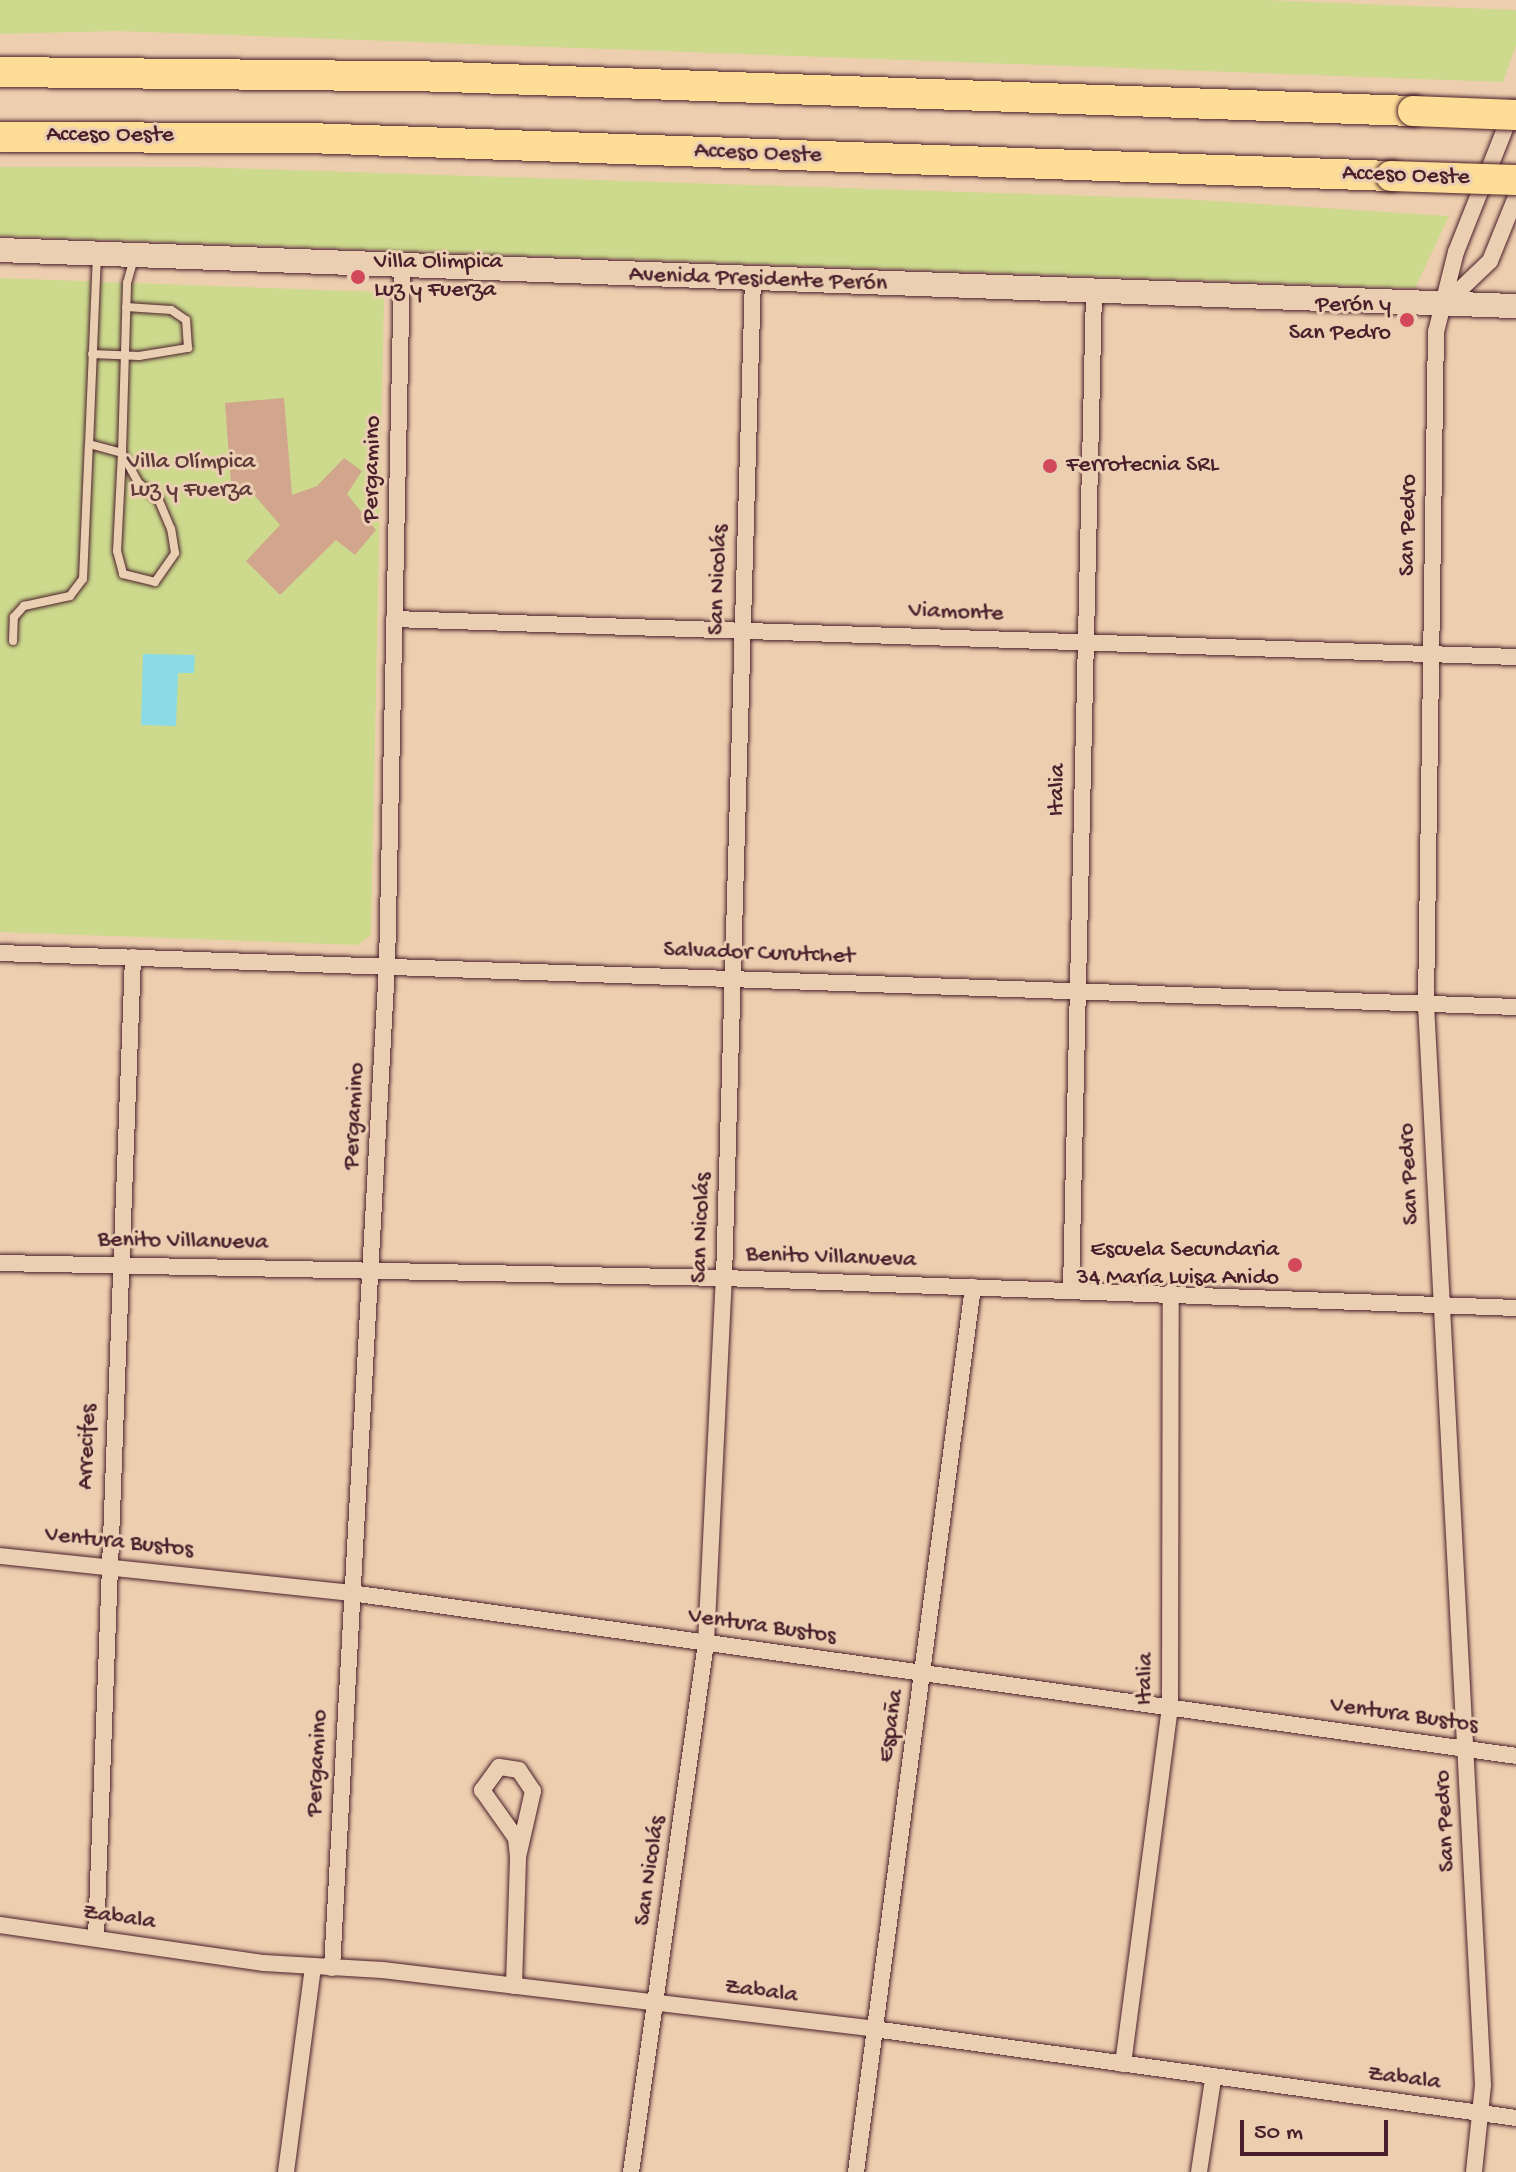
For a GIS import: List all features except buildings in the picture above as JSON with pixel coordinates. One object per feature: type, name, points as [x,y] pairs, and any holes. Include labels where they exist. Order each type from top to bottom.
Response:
[{"type":"highway","points":[[0,72],[448,77],[1516,115]]},
{"type":"highway","name":"Acceso Oeste","points":[[0,137],[308,138],[1516,180]]},
{"type":"street","name":"San Pedro","points":[[1474,2172],[1483,2113],[1467,1749],[1440,1305],[1426,1003],[1436,332],[1456,252],[1516,101]]},
{"type":"street","points":[[1445,304],[1490,261],[1516,197]]},
{"type":"street","name":"Avenida Presidente Perón","points":[[0,250],[1516,306]]},
{"type":"street","name":"Pergamino","points":[[332,1968],[387,967],[402,267]]},
{"type":"street","name":"San Nicolás","points":[[631,2172],[706,1643],[724,1278],[753,279]]},
{"type":"street","name":"Italia","points":[[1071,1289],[1094,292]]},
{"type":"street","name":"Viamonte","points":[[394,619],[1516,657]]},
{"type":"street","name":"Salvador Curutchet","points":[[0,953],[733,976],[1516,1007]]},
{"type":"street","name":"Arrecifes","points":[[96,1938],[107,1563],[133,957]]},
{"type":"street","name":"Benito Villanueva","points":[[0,1263],[370,1268],[724,1278],[1171,1292],[1516,1308]]},
{"type":"street","name":"España","points":[[856,2172],[973,1287]]},
{"type":"street","name":"Italia","points":[[1123,2064],[1170,1708],[1171,1292]]},
{"type":"street","name":"Ventura Bustos","points":[[0,1556],[107,1563],[351,1593],[1516,1756]]},
{"type":"street","points":[[514,1986],[516,1838],[482,1790],[499,1767],[519,1770],[533,1791],[518,1857]]},
{"type":"street","name":"Zabala","points":[[0,1925],[313,1968],[514,1986],[874,2029],[1213,2079],[1516,2118]]},
{"type":"street","points":[[286,2172],[313,1968]]},
{"type":"street","points":[[1199,2172],[1213,2079]]},
{"type":"lane","points":[[13,641],[14,617],[24,606],[70,596],[83,579],[97,254]]},
{"type":"lane","points":[[89,444],[122,453],[138,482],[158,499],[171,529],[175,553],[155,582],[123,574],[117,551],[122,453],[126,307],[135,255]]},
{"type":"lane","points":[[92,354],[125,356],[188,348],[190,334],[186,320],[171,310],[126,307]]},
{"type":"green space","points":[[0,0],[1264,0],[1516,10],[1516,45],[1503,82],[117,31],[0,34]]},
{"type":"green space","points":[[0,167],[198,167],[1182,199],[1449,216],[1415,288],[0,236]]},
{"type":"green space","name":"Villa Olímpica Luz y Fuerza","points":[[0,278],[379,292],[384,299],[371,935],[358,945],[0,932]]},
{"type":"water","points":[[143,654],[195,655],[194,673],[178,673],[176,726],[141,725]]},
{"type":"place","name":"Villa Olimpica Luz y Fuerza","points":[[358,277]]},
{"type":"place","name":"Perón y San Pedro","points":[[1407,320]]},
{"type":"place","name":"Ferrotecnia SRL","points":[[1050,466]]},
{"type":"place","name":"Escuela Secundaria 34 María Luisa Anido","points":[[1295,1265]]}]
